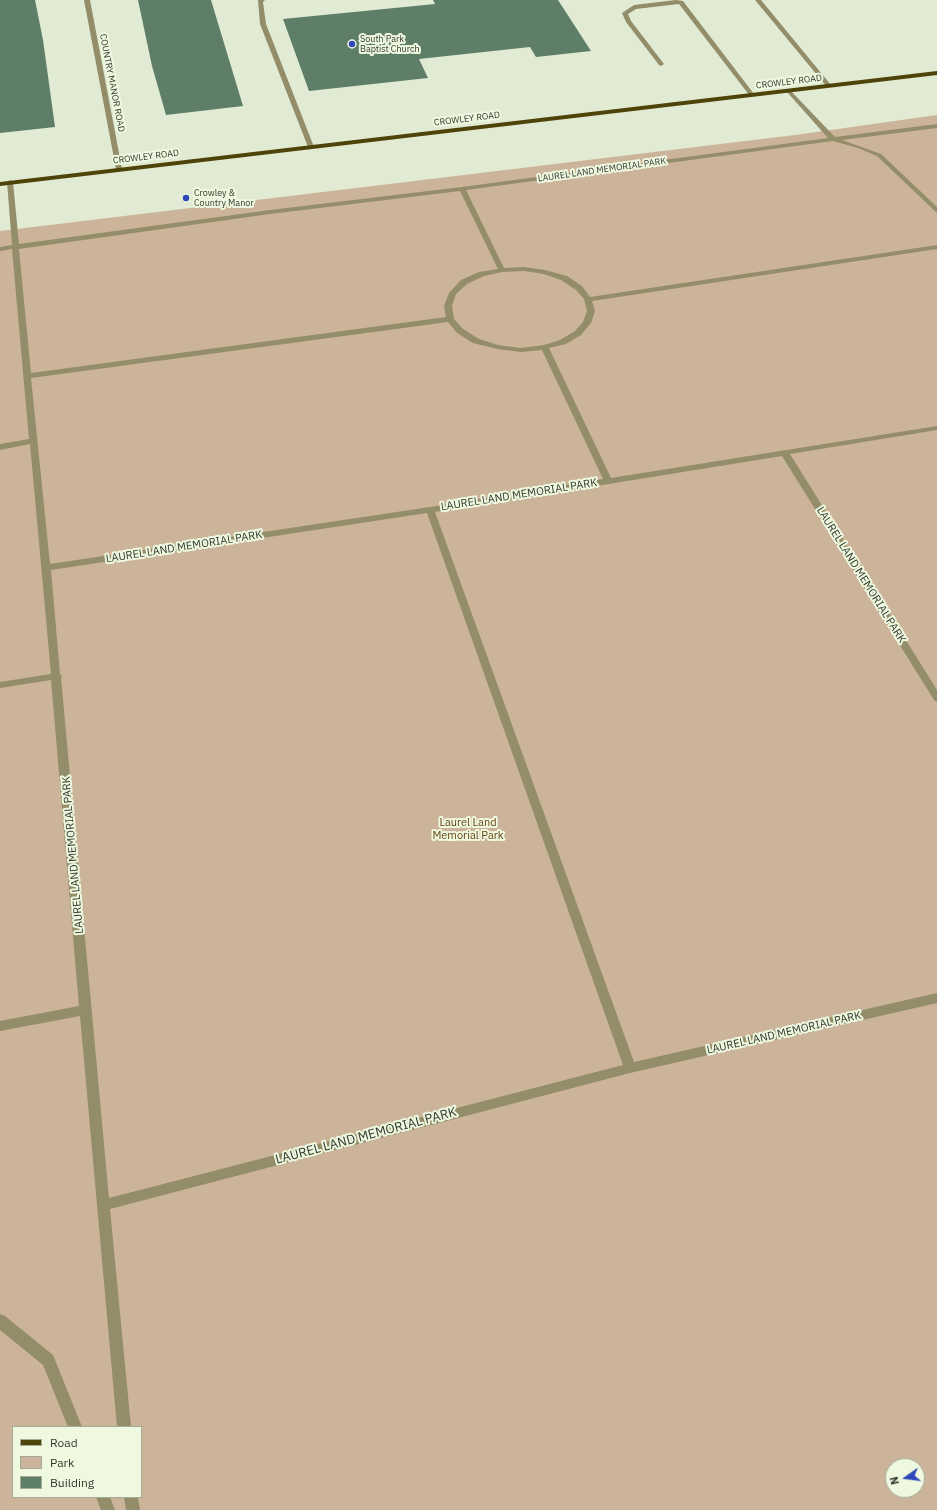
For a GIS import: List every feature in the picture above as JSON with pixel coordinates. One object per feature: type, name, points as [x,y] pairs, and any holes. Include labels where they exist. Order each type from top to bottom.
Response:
[{"type":"main road","name":"CROWLEY ROAD","points":[[0,184],[937,74]]},
{"type":"street","name":"COUNTRY MANOR ROAD","points":[[87,0],[119,170]]},
{"type":"street","points":[[262,0],[260,1],[263,24],[311,147]]},
{"type":"street","points":[[758,0],[829,86]]},
{"type":"street","points":[[661,64],[628,21],[625,13],[634,7],[680,1],[752,95]]},
{"type":"street","points":[[789,91],[833,139],[937,126]]},
{"type":"street","name":"LAUREL LAND MEMORIAL PARK","points":[[0,249],[270,212],[462,189],[833,139],[860,146],[879,155],[937,210]]},
{"type":"street","points":[[10,182],[46,568]]},
{"type":"street","points":[[462,189],[502,270]]},
{"type":"street","points":[[588,299],[937,248]]},
{"type":"street","points":[[524,269],[545,272],[558,276],[579,288],[588,299],[591,311],[587,322],[578,333],[563,342],[545,347],[521,350],[497,348],[476,341],[460,331],[450,319],[448,306],[453,293],[464,282],[482,274],[502,270],[524,269]]},
{"type":"street","points":[[27,376],[450,319]]},
{"type":"street","name":"LAUREL LAND MEMORIAL PARK","points":[[545,347],[608,481]]},
{"type":"street","name":"LAUREL LAND MEMORIAL PARK","points":[[124,1426],[46,568],[430,510],[937,428]]},
{"type":"street","points":[[0,447],[34,441]]},
{"type":"street","name":"LAUREL LAND MEMORIAL PARK","points":[[785,453],[937,698]]},
{"type":"street","name":"LAUREL LAND MEMORIAL PARK","points":[[430,510],[630,1068]]},
{"type":"street","points":[[0,686],[57,676]]},
{"type":"street","name":"LAUREL LAND MEMORIAL PARK","points":[[103,1205],[630,1068],[937,998]]},
{"type":"street","points":[[0,1026],[86,1010]]},
{"type":"street","points":[[0,1321],[48,1360],[75,1426]]},
{"type":"street","points":[[103,1498],[108,1510]]},
{"type":"street","points":[[131,1498],[132,1510]]},
{"type":"green space","name":"Laurel Land Memorial Park","points":[[937,115],[937,1510],[0,1510],[0,231],[795,135]]},
{"type":"building","points":[[0,0],[35,0],[43,40],[55,127],[0,133]]},
{"type":"building","points":[[138,0],[211,0],[243,106],[166,115],[152,66]]},
{"type":"building","name":"South Park Baptist Church","points":[[433,0],[558,0],[591,51],[536,57],[530,47],[419,59],[428,78],[309,91],[283,19],[435,4]]},
{"type":"place","name":"South Park Baptist Church","points":[[352,44]]},
{"type":"place","name":"Crowley & Country Manor","points":[[186,198]]}]
